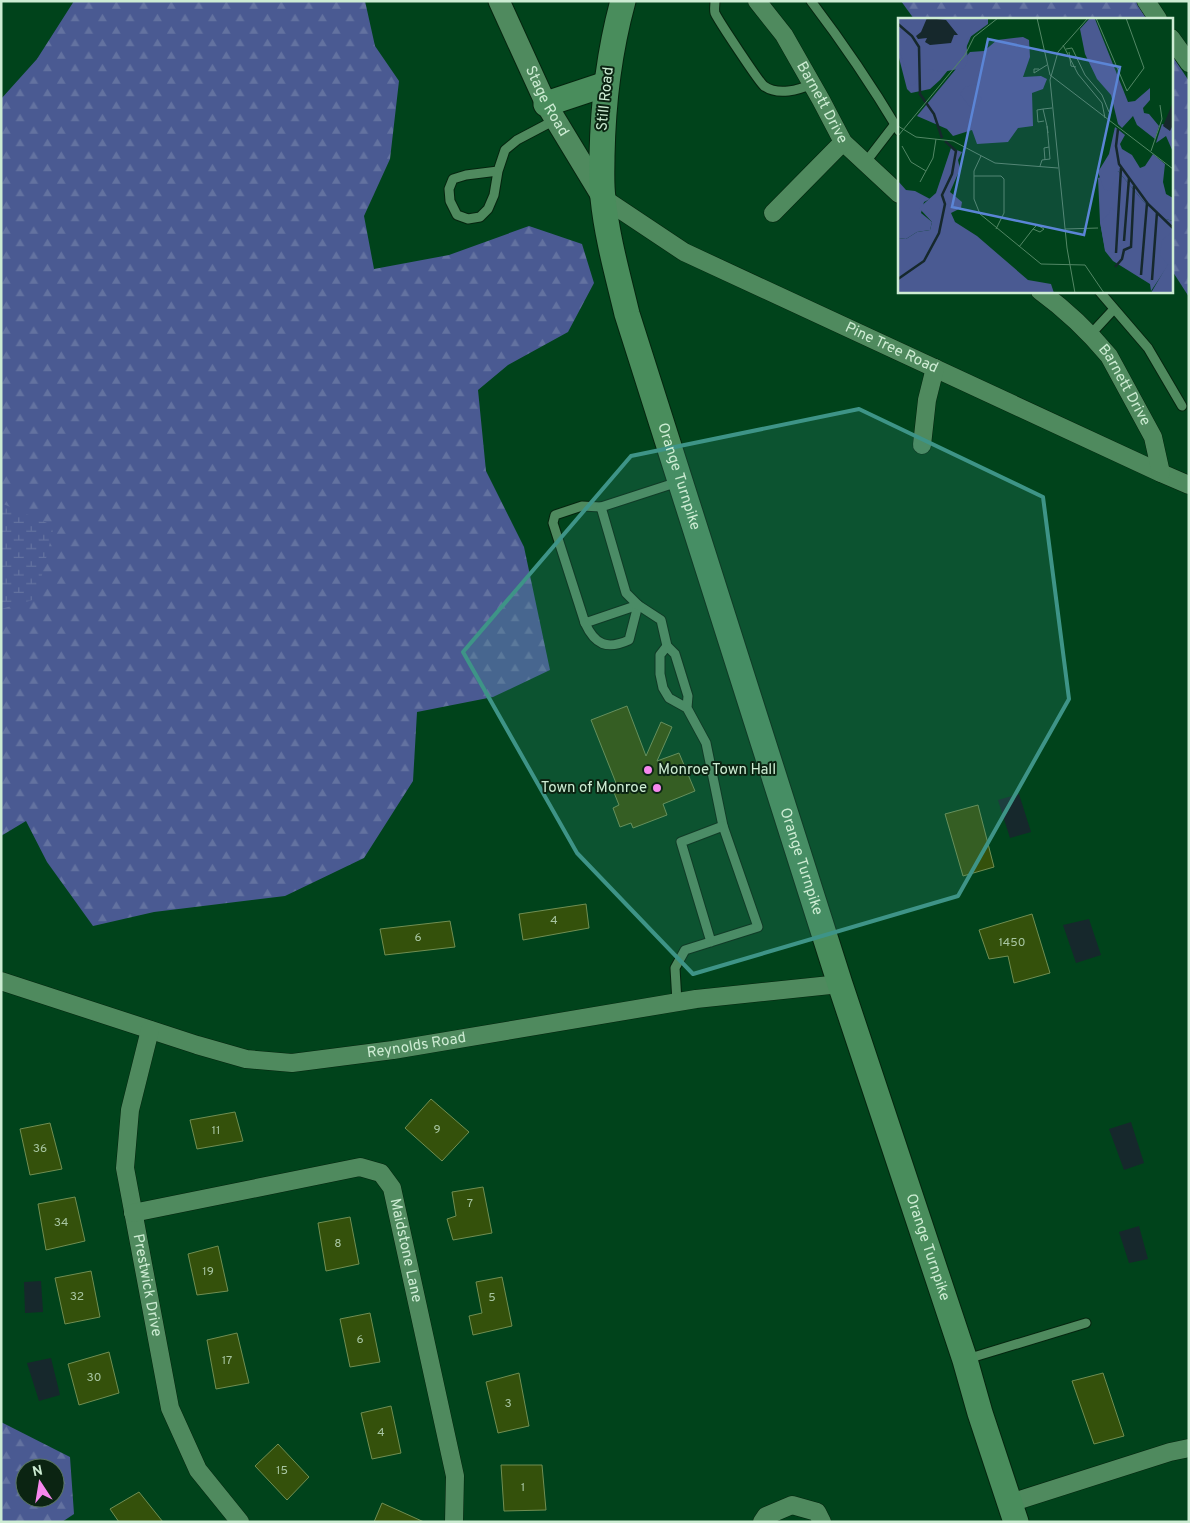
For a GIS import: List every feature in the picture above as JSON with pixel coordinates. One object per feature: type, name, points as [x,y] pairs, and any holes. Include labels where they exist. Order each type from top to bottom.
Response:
[{"type":"main road","name":"Still Road","points":[[603,198],[602,132],[606,84],[614,34],[623,1]]},
{"type":"main road","points":[[551,112],[606,84]]},
{"type":"main road","name":"Orange Turnpike","points":[[603,198],[610,244],[627,314],[840,984],[965,1360],[980,1413],[1013,1513]]},
{"type":"street","name":"Stage Road","points":[[499,1],[551,112],[603,198]]},
{"type":"street","name":"Barnett Drive","points":[[756,1],[784,35],[843,142],[898,193]]},
{"type":"street","points":[[1146,1],[1157,18]]},
{"type":"street","points":[[1172,39],[1189,63]]},
{"type":"street","points":[[773,213],[843,142]]},
{"type":"street","name":"Pine Tree Road","points":[[603,198],[684,252],[1189,485]]},
{"type":"street","name":"Barnett Drive","points":[[1041,292],[1065,310],[1109,356],[1153,438],[1161,473]]},
{"type":"street","points":[[922,445],[927,400],[935,368]]},
{"type":"street","name":"Reynolds Road","points":[[1,980],[150,1030],[246,1059],[292,1064],[402,1049],[696,999],[840,984]]},
{"type":"street","name":"Prestwick Drive","points":[[150,1030],[130,1110],[124,1168],[170,1408],[198,1470],[240,1522]]},
{"type":"street","name":"Maidstone Lane","points":[[133,1213],[360,1167],[381,1173],[392,1188],[455,1476],[454,1522]]},
{"type":"street","points":[[1013,1513],[1170,1452],[1189,1448]]},
{"type":"street","points":[[762,1522],[766,1516],[792,1505],[817,1512],[822,1522]]},
{"type":"lane","points":[[714,1],[715,13],[740,53],[764,86],[780,92],[798,90],[812,84]]},
{"type":"lane","points":[[811,1],[841,40],[897,128],[865,163]]},
{"type":"lane","points":[[498,171],[466,175],[453,179],[449,189],[450,201],[457,215],[468,219],[480,217],[488,209],[494,195],[498,171],[505,150],[551,112]]},
{"type":"lane","points":[[1100,292],[1148,348],[1182,406]]},
{"type":"lane","points":[[1090,335],[1114,309]]},
{"type":"lane","points":[[638,604],[629,640],[621,644],[597,642],[585,623],[553,523],[555,515],[582,506],[601,506],[680,482]]},
{"type":"lane","points":[[601,506],[626,593],[661,620],[667,646],[675,654],[688,696],[687,708]]},
{"type":"lane","points":[[585,623],[638,604]]},
{"type":"lane","points":[[667,646],[660,655],[660,674],[663,688],[669,698],[687,708],[706,743],[723,826],[758,927],[685,950],[675,968],[677,1002]]},
{"type":"lane","points":[[711,942],[681,842],[723,826]]},
{"type":"lane","points":[[965,1360],[1086,1323]]},
{"type":"highlighted area","points":[[859,409],[1043,497],[1069,699],[958,896],[693,974],[577,853],[463,652],[631,456]]},
{"type":"green space","points":[[74,1],[365,1],[375,46],[399,81],[390,159],[364,216],[374,269],[449,255],[529,226],[582,244],[594,283],[568,332],[508,365],[478,390],[486,471],[524,547],[550,670],[493,697],[417,712],[413,781],[364,858],[285,896],[154,912],[93,926],[47,862],[26,821],[1,836],[1,99],[37,59]]},
{"type":"green space","points":[[901,1],[1136,1],[1146,18],[913,18]]},
{"type":"green space","points":[[1172,56],[1189,81],[1189,297],[1172,271]]},
{"type":"green space","points":[[1,503],[54,526],[36,599],[1,609]]},
{"type":"green space","points":[[1,1422],[70,1457],[74,1514],[62,1522],[1,1522]]},
{"type":"shaded area","points":[[1019,794],[1031,832],[1010,838],[998,800]]},
{"type":"shaded area","points":[[1089,919],[1101,955],[1076,963],[1063,925]]},
{"type":"shaded area","points":[[1131,1122],[1144,1163],[1124,1170],[1109,1129]]},
{"type":"shaded area","points":[[1139,1226],[1148,1259],[1129,1263],[1119,1232]]},
{"type":"shaded area","points":[[41,1281],[43,1312],[25,1313],[24,1282]]},
{"type":"shaded area","points":[[51,1358],[60,1395],[39,1401],[27,1363]]},
{"type":"building","name":"Monroe Town Hall","points":[[627,706],[646,756],[661,722],[672,727],[657,761],[679,753],[695,791],[663,804],[667,815],[633,828],[631,823],[620,827],[613,808],[619,805],[611,785],[616,783],[591,720]]},
{"type":"building","points":[[978,805],[994,867],[963,876],[945,814]]},
{"type":"building","points":[[586,904],[589,928],[523,940],[519,914]]},
{"type":"building","points":[[1032,914],[1050,973],[1014,983],[1008,956],[989,959],[979,930]]},
{"type":"building","points":[[450,921],[455,947],[385,955],[380,929]]},
{"type":"building","points":[[431,1099],[469,1132],[442,1161],[405,1128]]},
{"type":"building","points":[[235,1112],[243,1141],[197,1149],[190,1120]]},
{"type":"building","points":[[50,1123],[62,1169],[30,1175],[20,1129]]},
{"type":"building","points":[[483,1187],[492,1233],[453,1240],[447,1219],[456,1216],[452,1192]]},
{"type":"building","points":[[75,1197],[85,1241],[46,1250],[38,1204]]},
{"type":"building","points":[[350,1217],[359,1264],[326,1271],[318,1223]]},
{"type":"building","points":[[218,1246],[228,1291],[197,1295],[188,1254]]},
{"type":"building","points":[[91,1271],[100,1317],[65,1324],[55,1278]]},
{"type":"building","points":[[502,1277],[512,1326],[473,1335],[469,1316],[482,1313],[476,1282]]},
{"type":"building","points":[[370,1313],[380,1362],[350,1367],[340,1319]]},
{"type":"building","points":[[237,1333],[249,1383],[216,1389],[207,1340]]},
{"type":"building","points":[[109,1352],[119,1393],[79,1405],[68,1364]]},
{"type":"building","points":[[519,1373],[529,1426],[498,1433],[486,1382]]},
{"type":"building","points":[[1103,1373],[1124,1436],[1094,1444],[1072,1381]]},
{"type":"building","points":[[391,1406],[401,1453],[372,1459],[361,1413]]},
{"type":"building","points":[[278,1444],[309,1477],[287,1500],[255,1466]]},
{"type":"building","points":[[501,1465],[542,1465],[546,1510],[504,1511]]},
{"type":"building","points":[[139,1492],[163,1522],[119,1522],[110,1509]]},
{"type":"building","points":[[382,1503],[424,1522],[374,1522]]},
{"type":"place","name":"Monroe Town Hall","points":[[648,770]]},
{"type":"place","name":"Town of Monroe","points":[[657,788]]}]
